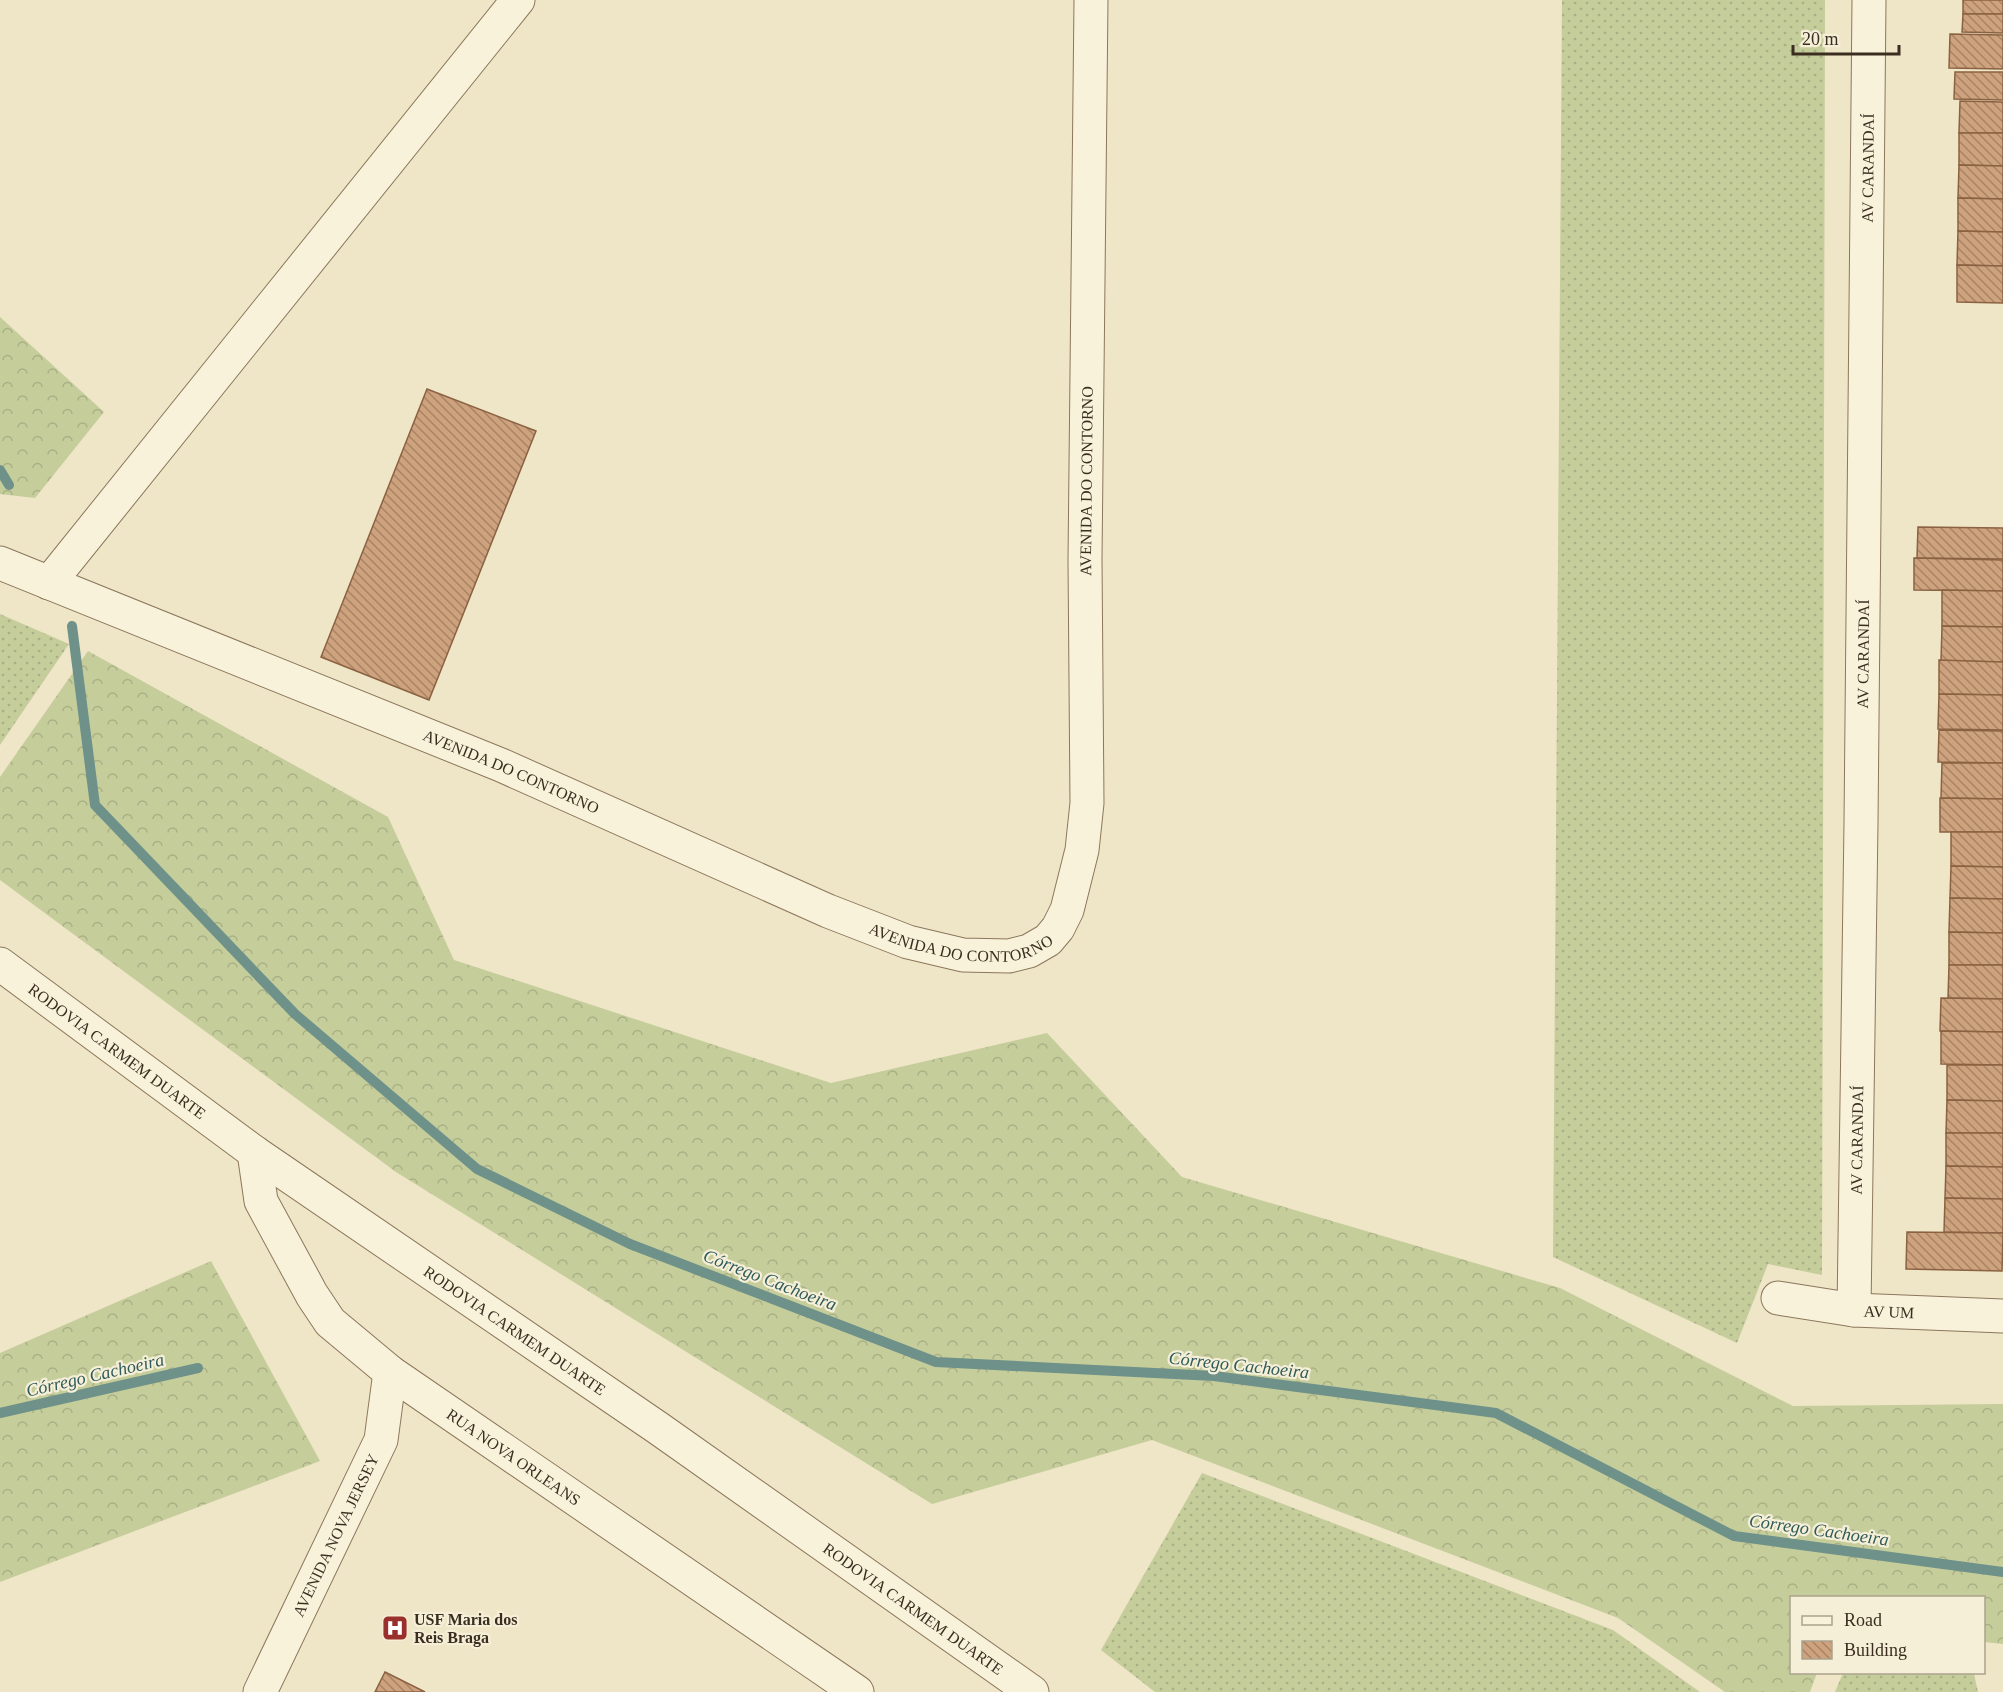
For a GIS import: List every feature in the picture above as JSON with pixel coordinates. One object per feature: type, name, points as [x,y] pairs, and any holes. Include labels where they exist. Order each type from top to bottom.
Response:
[{"type":"street","points":[[49,583],[518,0]]},
{"type":"street","name":"AVENIDA DO CONTORNO","points":[[0,563],[501,765],[828,911],[898,939],[963,955],[1009,956],[1029,951],[1048,940],[1058,928],[1067,910],[1082,850],[1087,803],[1084,560],[1091,0]]},
{"type":"street","name":"AV CARANDAÍ","points":[[1854,1311],[1862,788],[1869,0]]},
{"type":"street","name":"RODOVIA CARMEM DUARTE","points":[[0,964],[254,1152],[658,1428],[1032,1692]]},
{"type":"street","name":"RUA NOVA ORLEANS","points":[[254,1152],[261,1201],[312,1295],[330,1322],[390,1372],[857,1692]]},
{"type":"street","name":"AV UM","points":[[1778,1298],[1854,1311],[2003,1316]]},
{"type":"street","name":"AVENIDA NOVA JERSEY","points":[[260,1692],[381,1440],[390,1372]]},
{"type":"green space","points":[[1562,0],[1825,0],[1822,1275],[1768,1264],[1737,1343],[1553,1257]]},
{"type":"green space","points":[[0,317],[104,412],[35,498],[0,494]]},
{"type":"green space","points":[[0,614],[69,644],[0,745]]},
{"type":"green space","points":[[88,651],[388,817],[454,960],[831,1083],[1047,1033],[1182,1177],[1560,1288],[1793,1406],[2003,1404],[2003,1644],[1985,1642],[1985,1596],[1790,1596],[1790,1674],[1817,1674],[1810,1692],[1725,1692],[1618,1618],[1152,1440],[932,1504],[396,1172],[0,880],[0,777]]},
{"type":"green space","points":[[211,1261],[320,1461],[0,1582],[0,1353]]},
{"type":"green space","points":[[1202,1473],[1613,1630],[1700,1692],[1155,1692],[1101,1650]]},
{"type":"green space","points":[[1843,1674],[1974,1674],[1978,1692],[1835,1692]]},
{"type":"building","points":[[1963,0],[2003,0],[2003,14],[1963,14]]},
{"type":"building","points":[[1963,14],[2003,14],[2003,33],[1962,32]]},
{"type":"building","points":[[1950,34],[2003,35],[2003,69],[1949,68]]},
{"type":"building","points":[[1955,72],[2003,72],[2003,100],[1954,99]]},
{"type":"building","points":[[1960,101],[2003,102],[2003,133],[1959,133]]},
{"type":"building","points":[[1959,133],[2003,133],[2003,166],[1959,165]]},
{"type":"building","points":[[1959,165],[2003,166],[2003,199],[1958,198]]},
{"type":"building","points":[[1958,198],[2003,199],[2003,232],[1958,231]]},
{"type":"building","points":[[1958,231],[2003,232],[2003,266],[1957,265]]},
{"type":"building","points":[[1957,265],[2003,266],[2003,303],[1957,302]]},
{"type":"building","points":[[427,389],[536,431],[429,700],[321,657]]},
{"type":"building","points":[[1918,527],[2003,528],[2003,559],[1917,558]]},
{"type":"building","points":[[1914,558],[2003,560],[2003,591],[1914,590]]},
{"type":"building","points":[[1942,590],[2003,591],[2003,627],[1942,626]]},
{"type":"building","points":[[1942,626],[2003,627],[2003,662],[1941,661]]},
{"type":"building","points":[[1939,660],[2003,662],[2003,695],[1939,694]]},
{"type":"building","points":[[1939,694],[2003,695],[2003,730],[1938,729]]},
{"type":"building","points":[[1939,730],[2003,731],[2003,763],[1938,762]]},
{"type":"building","points":[[1942,763],[2003,763],[2003,799],[1941,798]]},
{"type":"building","points":[[1940,798],[2003,799],[2003,832],[1940,832]]},
{"type":"building","points":[[1951,832],[2003,832],[2003,867],[1951,866]]},
{"type":"building","points":[[1951,866],[2003,867],[2003,899],[1950,898]]},
{"type":"building","points":[[1950,898],[2003,899],[2003,933],[1949,932]]},
{"type":"building","points":[[1949,932],[2003,933],[2003,965],[1949,965]]},
{"type":"building","points":[[1949,965],[2003,965],[2003,999],[1948,998]]},
{"type":"building","points":[[1941,998],[2003,999],[2003,1032],[1940,1031]]},
{"type":"building","points":[[1941,1031],[2003,1032],[2003,1065],[1941,1064]]},
{"type":"building","points":[[1947,1065],[2003,1065],[2003,1101],[1947,1100]]},
{"type":"building","points":[[1947,1100],[2003,1101],[2003,1133],[1946,1133]]},
{"type":"building","points":[[1946,1133],[2003,1133],[2003,1167],[1946,1166]]},
{"type":"building","points":[[1946,1166],[2003,1167],[2003,1199],[1945,1198]]},
{"type":"building","points":[[1945,1198],[2003,1199],[2003,1233],[1944,1232]]},
{"type":"building","points":[[1907,1232],[2003,1233],[2002,1271],[1906,1269]]},
{"type":"building","points":[[385,1672],[425,1692],[375,1692]]},
{"type":"waterway","points":[[0,470],[9,485]]},
{"type":"waterway","name":"Córrego Cachoeira","points":[[72,626],[95,805],[295,1014],[477,1169],[630,1244],[936,1362],[1214,1376],[1496,1413],[1734,1536],[2003,1572]]},
{"type":"waterway","name":"Córrego Cachoeira","points":[[0,1413],[198,1368]]},
{"type":"place","name":"USF Maria dos Reis Braga","points":[[395,1628]]}]
